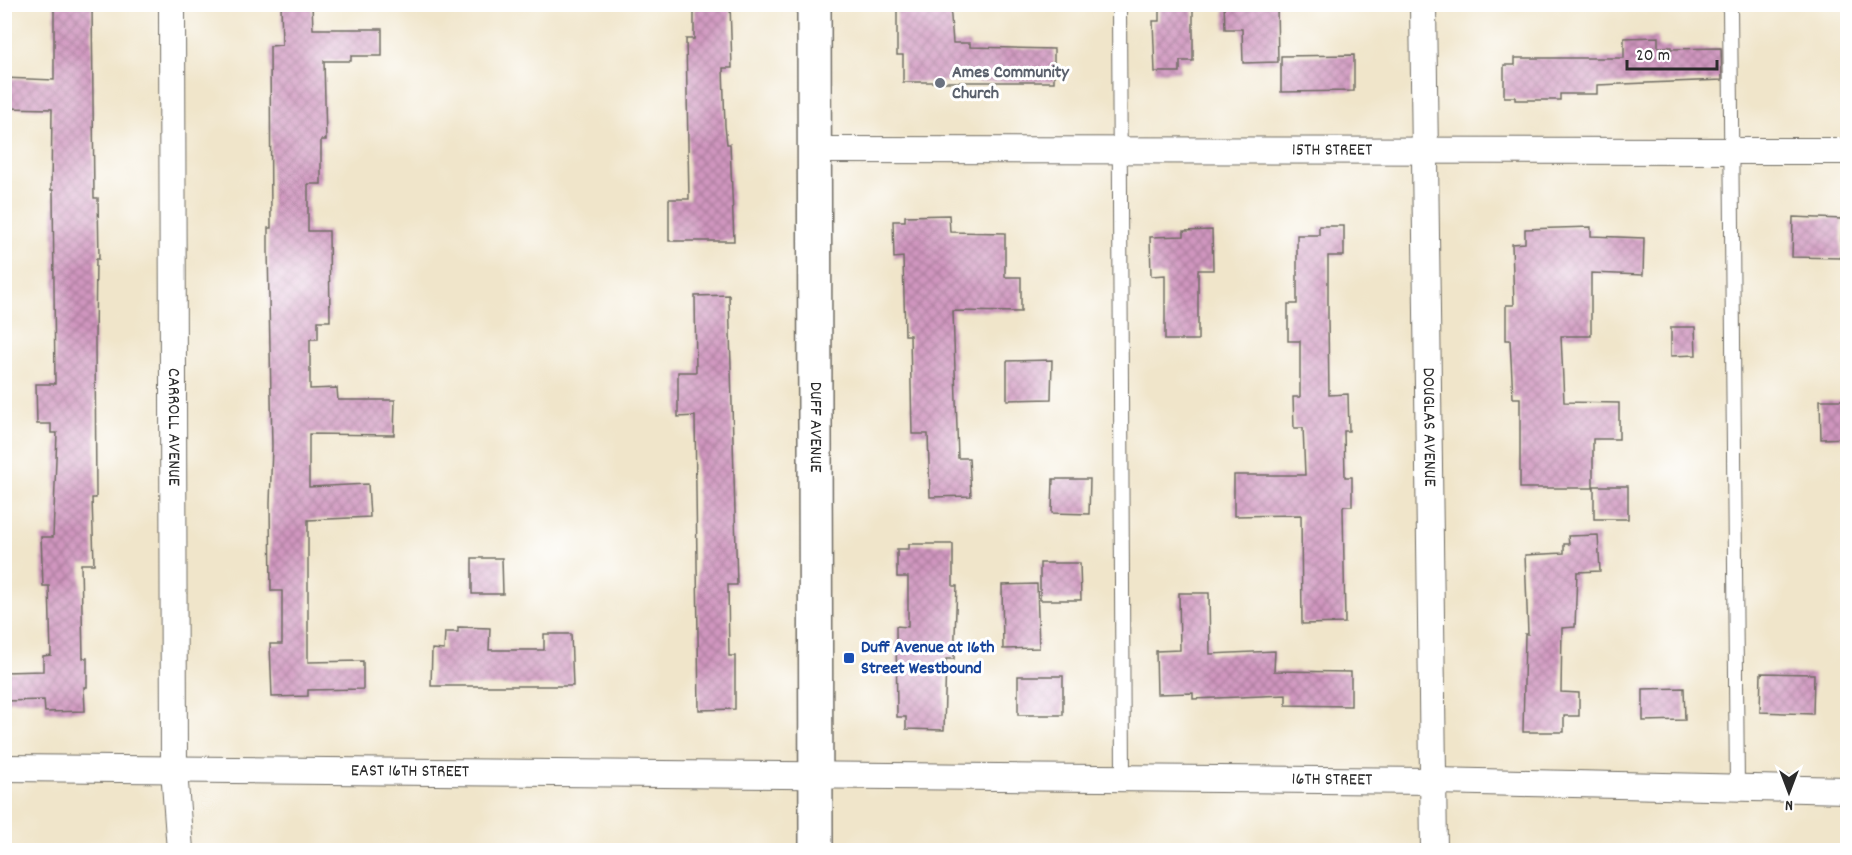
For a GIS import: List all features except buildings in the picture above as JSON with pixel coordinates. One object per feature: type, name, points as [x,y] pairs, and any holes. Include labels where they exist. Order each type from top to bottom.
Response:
[{"type":"main road","name":"DUFF AVENUE","points":[[814,4],[816,850]]},
{"type":"street","name":"CARROLL AVENUE","points":[[172,4],[174,770],[180,850]]},
{"type":"street","name":"DOUGLAS AVENUE","points":[[1424,4],[1431,743],[1435,781],[1434,850]]},
{"type":"street","name":"15TH STREET","points":[[814,150],[1848,151]]},
{"type":"street","name":"EAST 16TH STREET","points":[[4,768],[816,776]]},
{"type":"street","name":"16TH STREET","points":[[816,776],[1435,781],[1848,790]]},
{"type":"lane","points":[[1119,4],[1123,778]]},
{"type":"lane","points":[[1730,4],[1737,789]]},
{"type":"place","name":"Ames Community Church","points":[[940,83]]},
{"type":"place","name":"Duff Avenue at 16th Street Westbound","points":[[849,658]]}]
